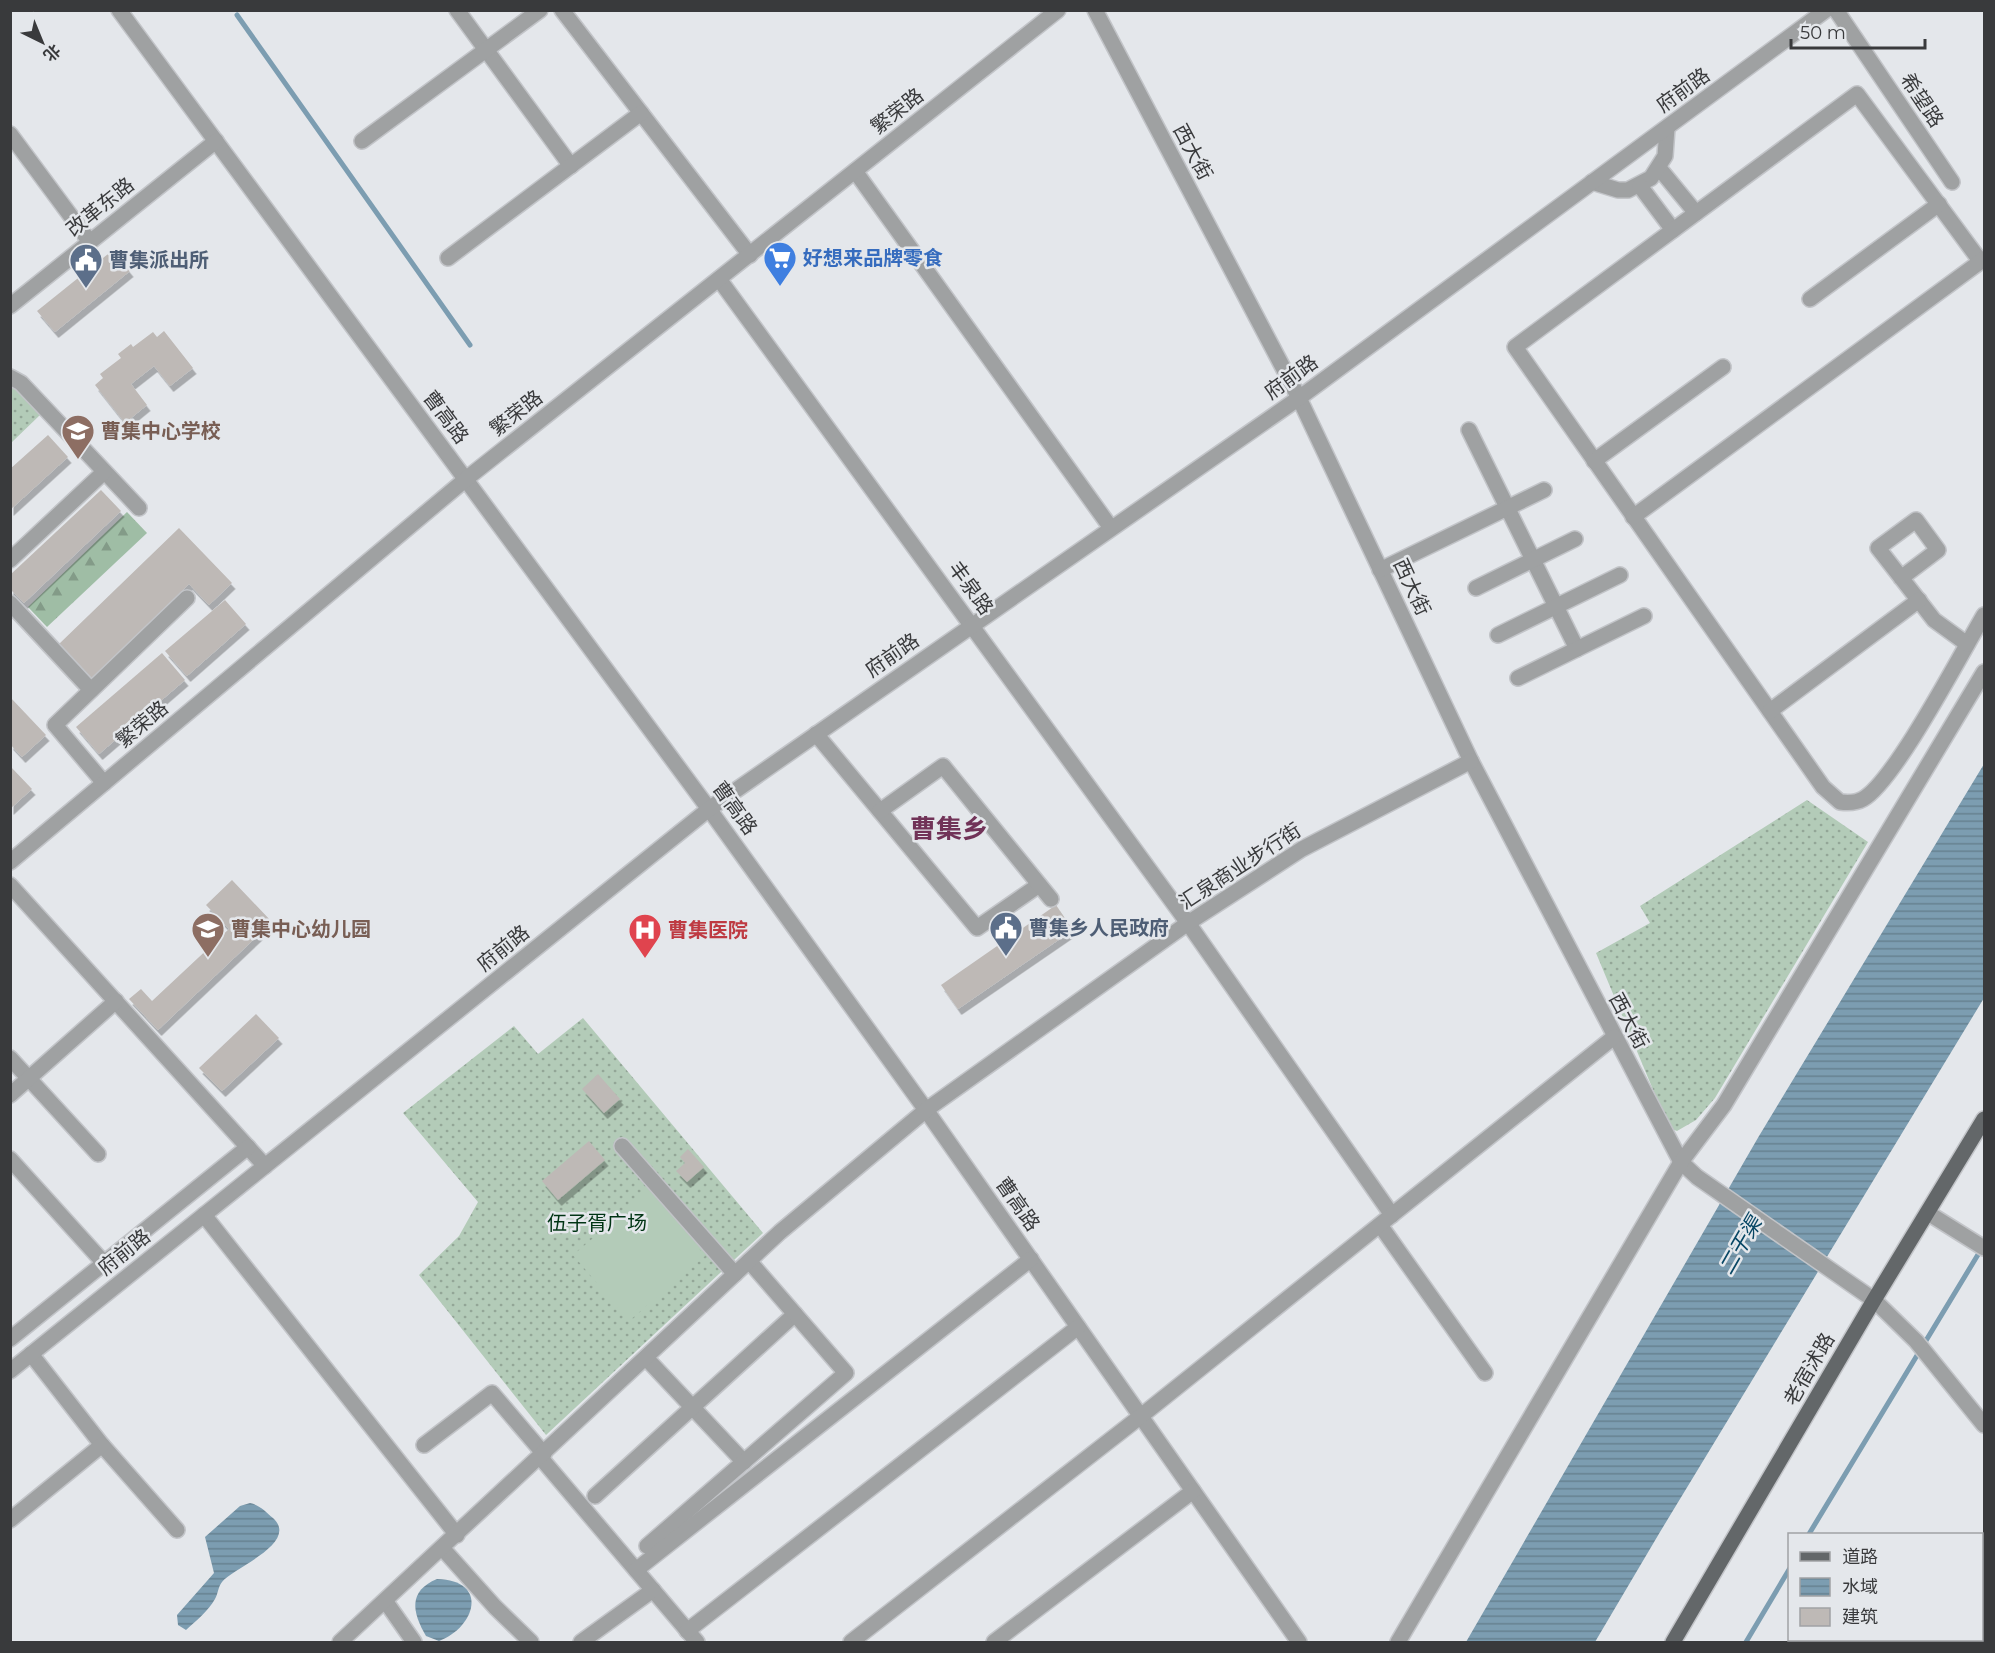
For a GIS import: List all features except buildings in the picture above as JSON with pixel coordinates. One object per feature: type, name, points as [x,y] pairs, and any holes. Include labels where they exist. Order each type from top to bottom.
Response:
[{"type":"main road","name":"老宿沭路","points":[[1672,1642],[1984,1119]]},
{"type":"street","points":[[457,10],[571,166]]},
{"type":"street","points":[[362,141],[540,10]]},
{"type":"street","points":[[562,10],[750,255]]},
{"type":"street","name":"繁荣路","points":[[10,862],[466,479],[1058,10]]},
{"type":"street","name":"西大街","points":[[1095,10],[1299,398],[1471,761],[1614,1038],[1681,1162],[1697,1177],[1874,1300],[1916,1341],[1984,1425]]},
{"type":"street","name":"府前路","points":[[10,1371],[709,809],[1299,398],[1826,10]]},
{"type":"street","name":"希望路","points":[[1836,10],[1952,182]]},
{"type":"street","name":"曹高路","points":[[123,12],[709,809],[926,1110],[1299,1642]]},
{"type":"street","points":[[1633,517],[1983,260],[1938,204],[1857,94],[1515,347],[1633,517],[1823,787],[1840,802],[1850,803],[1863,799],[1885,776],[1907,745],[1984,615]]},
{"type":"street","points":[[448,258],[641,113]]},
{"type":"street","points":[[1592,182],[1618,190],[1640,186],[1651,178],[1665,156],[1667,128]]},
{"type":"street","points":[[10,134],[90,242]]},
{"type":"street","name":"改革东路","points":[[10,306],[216,141]]},
{"type":"street","points":[[1659,168],[1696,213]]},
{"type":"street","points":[[855,171],[1111,528]]},
{"type":"street","points":[[1640,186],[1673,230]]},
{"type":"street","points":[[1810,299],[1938,204]]},
{"type":"street","name":"丰泉路","points":[[719,279],[1188,923],[1485,1372]]},
{"type":"street","points":[[1594,460],[1723,367]]},
{"type":"street","points":[[10,377],[21,383],[139,508]]},
{"type":"street","points":[[1469,430],[1577,649]]},
{"type":"street","points":[[10,560],[104,472]]},
{"type":"street","points":[[1380,570],[1544,490]]},
{"type":"street","points":[[1476,588],[1575,539]]},
{"type":"street","points":[[1498,635],[1620,575]]},
{"type":"street","points":[[1901,578],[1934,621],[1967,644]]},
{"type":"street","points":[[104,783],[55,725],[188,598]]},
{"type":"street","points":[[1770,711],[1919,600]]},
{"type":"street","points":[[10,603],[91,690]]},
{"type":"street","points":[[1518,678],[1644,616]]},
{"type":"street","points":[[1398,1642],[1681,1162],[1724,1105],[1984,672]]},
{"type":"street","points":[[816,734],[977,928],[1039,885]]},
{"type":"street","name":"汇泉商业步行街","points":[[351,1639],[386,1602],[749,1261],[926,1110],[1188,923],[1302,849],[1471,761]]},
{"type":"street","points":[[880,811],[943,766],[1051,899]]},
{"type":"street","points":[[10,885],[265,1166]]},
{"type":"street","points":[[10,1095],[116,1001]]},
{"type":"street","points":[[851,1642],[1141,1416],[1614,1038]]},
{"type":"street","points":[[10,1058],[98,1154]]},
{"type":"street","points":[[622,1146],[735,1274]]},
{"type":"street","points":[[12,1334],[248,1147]]},
{"type":"street","points":[[10,1159],[104,1263]]},
{"type":"street","points":[[1928,1213],[1984,1248]]},
{"type":"street","points":[[204,1215],[457,1535]]},
{"type":"street","points":[[636,1570],[1031,1259]]},
{"type":"street","points":[[647,1546],[846,1373],[749,1261]]},
{"type":"street","points":[[595,1496],[795,1314]]},
{"type":"street","points":[[424,1445],[492,1393],[692,1637],[1078,1327]]},
{"type":"street","points":[[31,1354],[102,1445],[177,1530]]},
{"type":"street","points":[[646,1358],[744,1462]]},
{"type":"street","points":[[10,1520],[102,1445]]},
{"type":"street","points":[[994,1642],[1193,1491]]},
{"type":"street","points":[[443,1549],[495,1607],[531,1642]]},
{"type":"street","points":[[581,1642],[653,1590]]},
{"type":"street","points":[[386,1602],[414,1642]]},
{"type":"green space","points":[[11,385],[40,415],[11,443]]},
{"type":"green space","points":[[127,512],[147,533],[47,627],[28,607]]},
{"type":"green space","points":[[1807,800],[1868,842],[1715,1098],[1696,1120],[1677,1131],[1669,1128],[1596,953],[1650,923],[1640,906]]},
{"type":"green space","name":"伍子胥广场","points":[[583,1018],[763,1233],[546,1435],[419,1275],[459,1236],[478,1202],[403,1113],[514,1026],[538,1054]]},
{"type":"green space","points":[[650,1190],[705,1256],[629,1321],[573,1255]]},
{"type":"water","name":"二干渠","points":[[1984,764],[1984,998],[1595,1642],[1466,1642],[1759,1136]]},
{"type":"water","points":[[250,1503],[260,1507],[273,1518],[279,1527],[278,1537],[272,1546],[222,1582],[212,1603],[202,1616],[186,1630],[178,1625],[177,1615],[214,1573],[205,1537],[240,1506]]},
{"type":"water","points":[[437,1579],[454,1581],[464,1587],[470,1595],[471,1605],[462,1626],[439,1641],[426,1636],[418,1619],[415,1603],[421,1590]]},
{"type":"waterway","points":[[237,15],[470,345]]},
{"type":"waterway","points":[[1810,1533],[1982,1248]]},
{"type":"waterway","points":[[1746,1642],[1788,1571]]},
{"type":"place","name":"好想来品牌零食","points":[[780,287]]},
{"type":"place","name":"曹集派出所","points":[[86,289]]},
{"type":"place","name":"曹集中心学校","points":[[78,460]]},
{"type":"place","name":"曹集乡人民政府","points":[[1006,957]]},
{"type":"place","name":"曹集中心幼儿园","points":[[208,958]]},
{"type":"place","name":"曹集医院","points":[[645,959]]},
{"type":"district","name":"曹集乡","points":[[949,829]]}]
